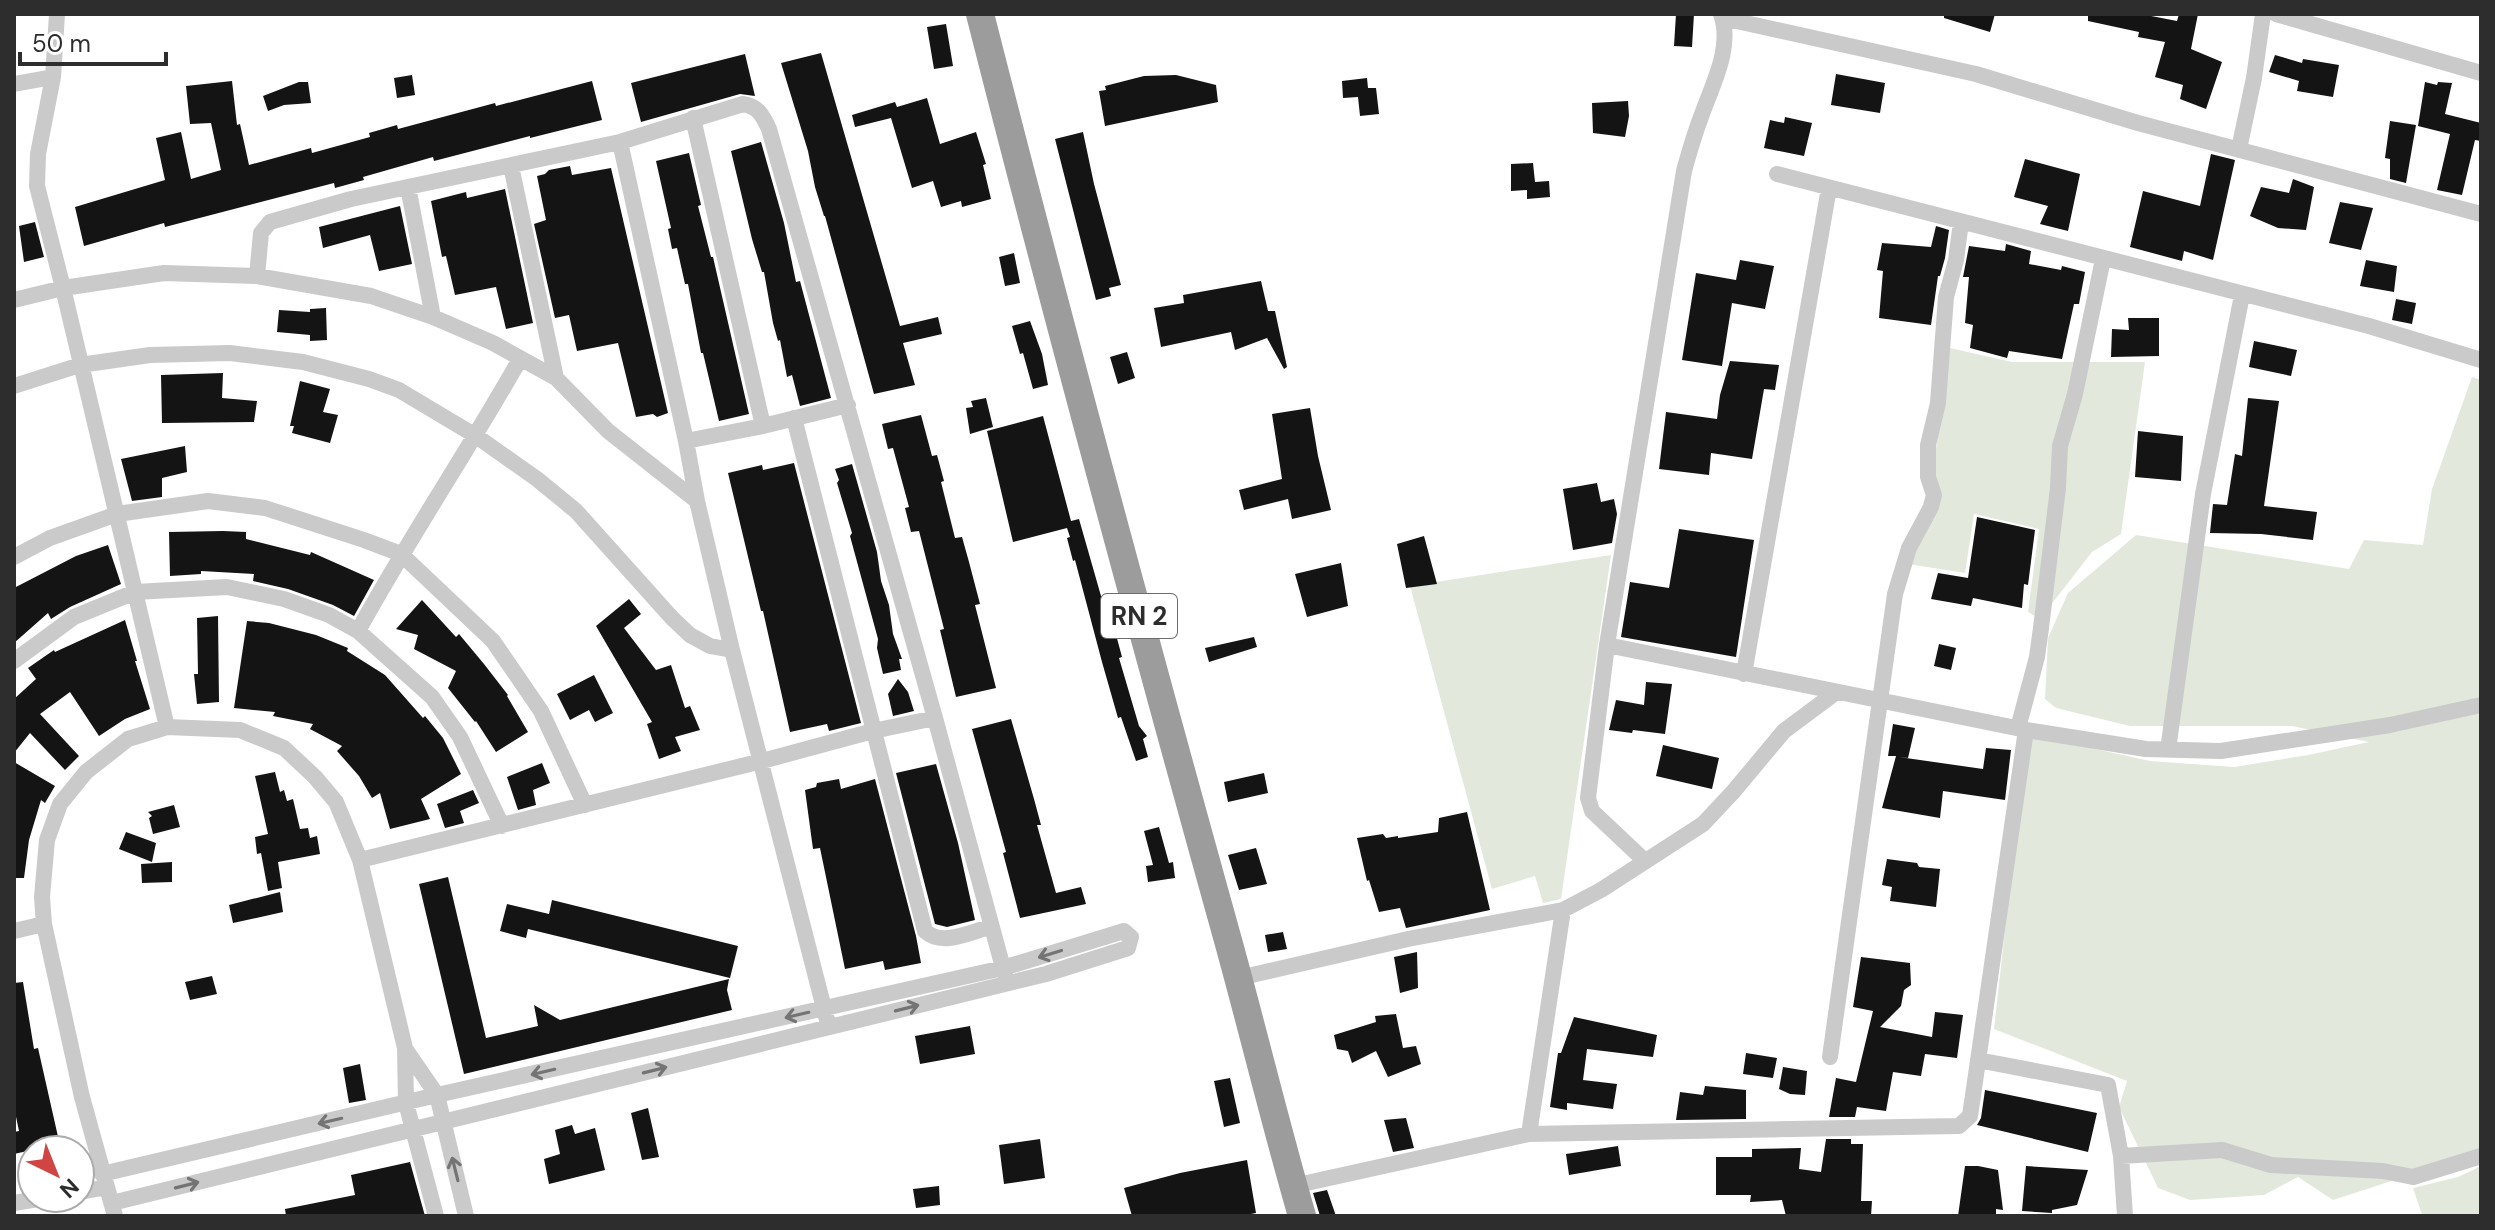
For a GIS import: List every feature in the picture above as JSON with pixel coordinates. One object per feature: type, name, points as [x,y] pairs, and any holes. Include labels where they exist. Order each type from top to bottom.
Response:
[{"type":"highway","name":"RN 2","points":[[980,14],[1057,318],[1302,1216]]},
{"type":"street","points":[[57,14],[53,77],[38,154],[37,186],[167,727]]},
{"type":"street","points":[[2239,149],[2263,14]]},
{"type":"street","points":[[2276,14],[2481,73]]},
{"type":"street","points":[[1645,861],[1592,811],[1588,798],[1607,645],[1684,171],[1721,61],[1725,44],[1722,16],[1976,74],[2138,123],[2481,214]]},
{"type":"street","points":[[14,84],[53,77]]},
{"type":"street","points":[[257,276],[261,233],[270,222],[351,199],[620,142],[743,104],[751,105],[762,114],[769,129],[848,405],[1005,976]]},
{"type":"street","points":[[693,118],[763,426]]},
{"type":"street","points":[[620,142],[732,650],[829,1028]]},
{"type":"street","points":[[511,166],[556,378]]},
{"type":"street","points":[[1777,174],[2369,326],[2481,360]]},
{"type":"street","points":[[408,187],[433,317]]},
{"type":"street","points":[[1744,674],[1829,188]]},
{"type":"street","points":[[1830,1057],[1895,594],[1909,548],[1931,507],[1934,495],[1928,477],[1928,445],[1938,403],[1946,297],[1956,260],[1961,222]]},
{"type":"street","points":[[1293,1186],[1529,1134],[1959,1126],[1970,1116],[2022,729],[2041,628],[2060,446],[2075,394],[2103,259]]},
{"type":"street","points":[[14,300],[63,288],[164,273],[257,276],[371,296],[433,317],[493,343],[556,378],[608,431],[697,501]]},
{"type":"street","points":[[2168,750],[2203,494],[2242,295]]},
{"type":"street","points":[[14,386],[80,365],[150,355],[230,353],[303,362],[399,390],[476,436],[537,479],[576,511],[690,635],[710,646],[732,650]]},
{"type":"street","points":[[358,631],[401,554],[476,436],[520,359]]},
{"type":"street","points":[[686,441],[848,405]]},
{"type":"street","points":[[794,418],[925,931],[931,937],[945,939],[990,927]]},
{"type":"street","points":[[14,557],[50,538],[117,514],[208,501],[265,508],[401,554],[493,641],[541,711],[585,805]]},
{"type":"street","points":[[14,661],[74,617],[135,592],[227,587],[284,599],[329,615],[358,631],[432,697],[460,737],[502,826]]},
{"type":"street","points":[[1607,645],[1835,693],[2135,748],[2221,751],[2390,725],[2481,705]]},
{"type":"street","points":[[1239,978],[1408,939],[1563,910],[1601,890],[1703,824],[1784,731],[1835,693]]},
{"type":"street","points":[[360,860],[935,718]]},
{"type":"street","points":[[109,1195],[82,1097],[44,924],[42,897],[47,840],[60,804],[86,772],[128,739],[167,727],[240,730],[284,748],[315,777],[336,802],[360,860],[405,1048],[406,1103],[436,1216]]},
{"type":"street","points":[[1529,1134],[1563,910]]},
{"type":"street","points":[[14,931],[44,924]]},
{"type":"street","points":[[109,1195],[413,1129],[829,1028],[1005,976],[1124,931],[1131,937],[1128,948],[1046,974],[1005,976],[825,1009],[437,1095],[109,1195]]},
{"type":"street","points":[[405,1048],[437,1095],[466,1216]]},
{"type":"street","points":[[1978,1060],[2108,1085],[2121,1156],[2125,1216]]},
{"type":"street","points":[[2121,1156],[2222,1150],[2271,1165],[2383,1171],[2413,1177],[2481,1156]]},
{"type":"shaded area","points":[[1950,348],[2012,362],[2145,362],[2121,534],[2092,552],[2040,619],[2028,612],[2039,529],[1974,514],[1965,573],[1908,564],[1934,463]]},
{"type":"shaded area","points":[[2472,377],[2481,380],[2481,1152],[2333,1200],[2298,1177],[2264,1195],[2190,1200],[2158,1188],[2119,1107],[2127,1081],[1994,1029],[2027,734],[2150,761],[2234,767],[2369,742],[2292,726],[2130,726],[2056,708],[2045,699],[2048,638],[2068,593],[2136,535],[2349,569],[2364,540],[2423,545],[2432,489]]},
{"type":"shaded area","points":[[1611,555],[1561,899],[1543,903],[1535,876],[1492,889],[1410,586]]},
{"type":"shaded area","points":[[2481,1166],[2481,1216],[2424,1216],[2413,1188],[2458,1177]]},
{"type":"building","points":[[1676,14],[1694,14],[1692,47],[1674,46]]},
{"type":"building","points":[[1944,14],[1995,14],[1990,32],[1944,18]]},
{"type":"building","points":[[2088,14],[2141,14],[2177,21],[2179,14],[2198,14],[2191,49],[2222,62],[2206,109],[2180,99],[2183,85],[2155,77],[2165,42],[2138,37],[2139,32],[2088,21]]},
{"type":"building","points":[[946,24],[953,66],[934,69],[927,27]]},
{"type":"building","points":[[821,53],[900,326],[938,317],[942,334],[903,343],[915,385],[874,394],[781,63]]},
{"type":"building","points":[[745,54],[755,96],[740,94],[641,122],[631,83]]},
{"type":"building","points":[[2275,55],[2302,63],[2303,59],[2339,65],[2333,97],[2297,91],[2299,81],[2269,72]]},
{"type":"building","points":[[1836,74],[1885,83],[1880,113],[1831,105]]},
{"type":"building","points":[[412,75],[415,95],[397,98],[394,78]]},
{"type":"building","points":[[1176,75],[1216,85],[1218,102],[1105,126],[1099,91],[1106,90],[1105,86],[1144,76]]},
{"type":"building","points":[[1367,78],[1368,88],[1376,88],[1379,114],[1360,116],[1358,97],[1343,98],[1342,81]]},
{"type":"building","points":[[232,81],[237,125],[240,124],[249,165],[311,148],[312,153],[370,137],[369,133],[397,125],[398,129],[592,81],[602,120],[434,161],[433,157],[335,188],[334,183],[165,227],[164,223],[84,246],[75,207],[165,180],[156,138],[181,132],[191,179],[221,170],[211,123],[190,124],[186,86]]},
{"type":"building","points":[[299,82],[308,82],[311,103],[284,105],[268,111],[263,96]]},
{"type":"building","points":[[2425,82],[2437,85],[2438,82],[2452,83],[2445,114],[2481,123],[2481,141],[2475,140],[2462,195],[2437,190],[2450,134],[2418,126]]},
{"type":"building","points":[[927,98],[940,144],[976,132],[986,164],[983,165],[991,199],[962,207],[961,201],[941,207],[933,181],[912,188],[891,118],[855,127],[852,115],[895,102],[897,107]]},
{"type":"building","points":[[1628,101],[1625,137],[1593,133],[1592,103]]},
{"type":"building","points":[[1785,117],[1812,123],[1804,156],[1764,148],[1770,120],[1784,123]]},
{"type":"building","points":[[2390,121],[2416,125],[2406,183],[2390,179],[2390,159],[2385,158]]},
{"type":"building","points":[[1083,132],[1121,285],[1109,288],[1111,296],[1096,300],[1055,139]]},
{"type":"building","points":[[761,142],[784,223],[796,282],[800,281],[831,398],[800,406],[792,375],[787,377],[764,272],[752,239],[731,151]]},
{"type":"building","points":[[689,153],[701,205],[698,206],[713,257],[749,414],[719,421],[701,353],[688,284],[685,284],[677,248],[672,249],[668,229],[671,228],[656,161]]},
{"type":"building","points":[[2211,154],[2235,160],[2213,260],[2184,251],[2182,261],[2130,247],[2143,191],[2200,206]]},
{"type":"building","points":[[2025,159],[2080,174],[2068,231],[2040,224],[2048,206],[2014,197]]},
{"type":"building","points":[[1533,163],[1535,182],[1549,181],[1550,197],[1527,199],[1527,190],[1511,191],[1511,164]]},
{"type":"building","points":[[570,166],[572,175],[611,168],[668,413],[657,417],[653,414],[636,417],[618,343],[577,351],[569,315],[555,318],[534,224],[546,220],[537,176]]},
{"type":"building","points":[[2293,179],[2314,187],[2306,230],[2278,228],[2250,216],[2261,187],[2289,193]]},
{"type":"building","points":[[505,189],[533,323],[506,329],[496,287],[455,295],[446,256],[442,257],[431,201],[466,192],[467,198]]},
{"type":"building","points":[[2340,202],[2373,208],[2361,250],[2329,243]]},
{"type":"building","points":[[400,206],[412,264],[379,271],[370,235],[323,248],[319,227]]},
{"type":"building","points":[[35,222],[44,257],[24,262],[19,226]]},
{"type":"building","points":[[1936,226],[1949,230],[1931,325],[1879,318],[1883,271],[1877,270],[1882,243],[1931,247]]},
{"type":"building","points":[[2006,244],[2031,251],[2029,264],[2061,270],[2062,266],[2085,272],[2079,304],[2074,304],[2062,359],[2009,351],[2007,358],[1970,348],[1973,325],[1965,323],[1969,277],[1963,277],[1969,246],[2005,251]]},
{"type":"building","points":[[1014,253],[1020,283],[1005,286],[999,257]]},
{"type":"building","points":[[1740,260],[1774,266],[1765,309],[1732,303],[1722,366],[1682,360],[1696,273],[1736,280]]},
{"type":"building","points":[[2366,260],[2397,266],[2394,292],[2360,286]]},
{"type":"building","points":[[1261,281],[1268,311],[1275,311],[1287,367],[1284,369],[1267,338],[1235,350],[1231,332],[1161,347],[1154,308],[1184,303],[1183,295]]},
{"type":"building","points":[[2396,299],[2416,303],[2412,324],[2392,320]]},
{"type":"building","points":[[326,308],[327,340],[310,341],[310,335],[277,332],[279,310],[310,312],[310,309]]},
{"type":"building","points":[[2128,318],[2159,318],[2159,356],[2111,357],[2112,329],[2129,330]]},
{"type":"building","points":[[1030,321],[1042,354],[1048,385],[1033,389],[1012,326]]},
{"type":"building","points":[[2254,341],[2297,350],[2291,376],[2249,367]]},
{"type":"building","points":[[1127,352],[1135,378],[1118,384],[1110,357]]},
{"type":"building","points":[[1730,361],[1779,365],[1775,390],[1764,389],[1752,459],[1711,453],[1709,475],[1659,469],[1666,412],[1717,419]]},
{"type":"building","points":[[223,373],[222,398],[257,401],[254,422],[162,423],[161,375]]},
{"type":"building","points":[[300,381],[330,389],[323,412],[338,415],[330,443],[292,433],[294,426],[290,426]]},
{"type":"building","points":[[986,398],[993,427],[970,434],[966,408],[973,407],[971,401]]},
{"type":"building","points":[[2248,398],[2279,401],[2264,506],[2317,512],[2313,540],[2261,534],[2210,533],[2213,504],[2227,505],[2235,454],[2242,456]]},
{"type":"building","points":[[1310,408],[1331,510],[1292,519],[1288,499],[1244,510],[1239,490],[1282,479],[1272,414]]},
{"type":"building","points":[[921,415],[932,456],[937,455],[955,538],[962,537],[969,562],[980,604],[975,605],[996,688],[956,697],[940,630],[944,629],[919,531],[911,532],[905,508],[909,507],[893,448],[888,449],[882,424]]},
{"type":"building","points":[[1043,416],[1071,521],[1079,519],[1107,617],[1111,616],[1122,657],[1119,658],[1139,726],[1147,736],[1143,739],[1148,757],[1136,761],[1121,717],[1118,718],[1073,561],[1067,528],[1013,542],[987,431]]},
{"type":"building","points":[[2138,431],[2183,436],[2181,481],[2135,477]]},
{"type":"building","points":[[185,446],[187,472],[162,478],[162,497],[132,501],[121,459]]},
{"type":"building","points":[[794,463],[861,723],[829,731],[827,724],[790,732],[728,473],[762,465],[763,470]]},
{"type":"building","points":[[852,464],[877,552],[893,634],[902,659],[899,659],[901,670],[883,674],[878,639],[837,483],[839,480],[835,469]]},
{"type":"building","points":[[1597,483],[1601,502],[1614,499],[1617,514],[1612,543],[1573,550],[1563,489]]},
{"type":"building","points":[[1977,517],[2035,530],[2022,608],[1973,598],[1971,606],[1931,599],[1938,573],[1968,578]]},
{"type":"building","points":[[1679,529],[1754,540],[1736,657],[1621,637],[1630,582],[1669,588]]},
{"type":"building","points":[[169,532],[246,532],[246,539],[310,555],[311,552],[374,580],[354,616],[288,589],[253,581],[254,574],[201,571],[201,574],[170,576]]},
{"type":"building","points":[[1424,536],[1437,584],[1406,588],[1397,544]]},
{"type":"building","points":[[108,545],[121,584],[51,619],[48,613],[14,643],[14,588],[76,556]]},
{"type":"building","points":[[1341,563],[1348,606],[1307,617],[1295,574]]},
{"type":"building","points":[[629,599],[641,614],[624,628],[656,670],[671,665],[685,708],[690,706],[700,730],[675,737],[681,751],[659,759],[647,724],[652,722],[596,626]]},
{"type":"building","points":[[422,600],[456,637],[459,634],[484,664],[508,695],[528,732],[496,752],[476,721],[448,688],[456,671],[414,649],[418,635],[396,629]]},
{"type":"building","points":[[218,616],[219,702],[197,704],[194,674],[198,674],[197,618]]},
{"type":"building","points":[[125,620],[150,709],[125,719],[99,736],[70,692],[40,714],[79,756],[65,770],[30,733],[14,753],[14,699],[36,679],[28,668],[54,650]]},
{"type":"building","points":[[247,621],[269,623],[316,635],[348,648],[347,651],[385,675],[423,718],[425,716],[443,738],[461,774],[421,799],[430,819],[390,829],[380,793],[372,798],[359,776],[337,751],[342,746],[310,729],[313,724],[273,716],[275,712],[234,708]]},
{"type":"building","points":[[1254,637],[1257,647],[1209,662],[1205,648]]},
{"type":"building","points":[[1939,644],[1956,648],[1951,670],[1934,666]]},
{"type":"building","points":[[594,675],[613,713],[595,722],[589,710],[570,720],[557,694]]},
{"type":"building","points":[[898,679],[908,692],[914,711],[893,716],[888,694]]},
{"type":"building","points":[[1646,682],[1672,684],[1665,734],[1609,730],[1616,700],[1644,705]]},
{"type":"building","points":[[1011,719],[1041,825],[1037,825],[1056,893],[1081,887],[1086,904],[1020,918],[1003,853],[1006,852],[972,729]]},
{"type":"building","points":[[1893,724],[1915,728],[1908,758],[1899,757],[1983,769],[1986,748],[2011,750],[2005,800],[1943,791],[1940,818],[1882,808],[1896,756],[1888,756]]},
{"type":"building","points":[[1663,745],[1719,758],[1712,789],[1656,776]]},
{"type":"building","points":[[14,762],[55,786],[45,803],[41,800],[29,840],[24,878],[14,878]]},
{"type":"building","points":[[542,763],[550,783],[533,790],[536,805],[518,810],[507,777]]},
{"type":"building","points":[[936,764],[975,920],[947,927],[935,924],[896,773]]},
{"type":"building","points":[[275,772],[280,792],[284,790],[287,801],[293,799],[300,829],[308,828],[310,838],[317,836],[320,854],[278,862],[282,888],[268,891],[255,837],[268,834],[255,776]]},
{"type":"building","points":[[1264,773],[1268,793],[1228,802],[1224,782]]},
{"type":"building","points":[[839,779],[841,789],[875,779],[921,963],[885,970],[883,961],[845,969],[820,848],[813,849],[805,790],[816,787],[817,783]]},
{"type":"building","points":[[473,790],[479,803],[460,811],[464,823],[445,828],[437,804]]},
{"type":"building","points":[[174,805],[180,827],[153,834],[149,818],[152,816],[148,812]]},
{"type":"building","points":[[1467,812],[1490,910],[1406,928],[1400,908],[1379,912],[1367,881],[1357,838],[1383,834],[1386,838],[1398,838],[1438,832],[1439,818]]},
{"type":"building","points":[[1159,827],[1169,863],[1173,862],[1175,878],[1148,882],[1146,866],[1153,865],[1144,831]]},
{"type":"building","points":[[126,832],[156,843],[152,862],[119,849]]},
{"type":"building","points":[[1256,848],[1267,884],[1239,890],[1228,855]]},
{"type":"building","points":[[1887,859],[1940,869],[1936,907],[1890,901],[1892,887],[1882,885]]},
{"type":"building","points":[[172,862],[172,882],[142,883],[141,864]]},
{"type":"building","points":[[448,877],[486,1038],[538,1026],[534,1005],[560,1020],[729,979],[727,990],[732,1010],[464,1074],[419,884]]},
{"type":"building","points":[[280,892],[283,912],[233,923],[229,905]]},
{"type":"building","points":[[552,900],[738,946],[730,978],[528,929],[526,938],[500,931],[507,904],[549,914]]},
{"type":"building","points":[[1283,932],[1287,949],[1268,952],[1265,935]]},
{"type":"building","points":[[1417,952],[1418,988],[1400,993],[1394,957]]},
{"type":"building","points":[[1861,957],[1910,963],[1911,985],[1904,990],[1901,1006],[1880,1027],[1932,1037],[1935,1012],[1963,1015],[1957,1058],[1925,1054],[1921,1076],[1893,1072],[1886,1111],[1857,1107],[1855,1117],[1829,1117],[1836,1078],[1856,1082],[1873,1011],[1853,1007]]},
{"type":"building","points":[[212,976],[217,994],[190,1000],[185,982]]},
{"type":"building","points":[[23,982],[34,1049],[38,1048],[57,1134],[16,1134],[14,1154],[14,1132],[19,1131],[14,1107],[14,983]]},
{"type":"building","points":[[1396,1014],[1403,1048],[1416,1046],[1421,1064],[1388,1077],[1376,1051],[1352,1063],[1348,1051],[1337,1049],[1334,1035],[1376,1022],[1375,1016]]},
{"type":"building","points":[[1574,1017],[1657,1035],[1653,1057],[1587,1049],[1583,1080],[1617,1084],[1613,1109],[1567,1103],[1567,1110],[1550,1107],[1558,1053],[1561,1053]]},
{"type":"building","points":[[970,1026],[975,1054],[920,1064],[915,1036]]},
{"type":"building","points":[[1746,1053],[1777,1058],[1773,1078],[1743,1074]]},
{"type":"building","points":[[360,1064],[366,1100],[349,1103],[343,1068]]},
{"type":"building","points":[[1783,1067],[1807,1071],[1805,1095],[1779,1089]]},
{"type":"building","points":[[1230,1078],[1240,1123],[1224,1127],[1214,1081]]},
{"type":"building","points":[[1705,1086],[1746,1090],[1746,1119],[1676,1120],[1680,1092],[1703,1095]]},
{"type":"building","points":[[1985,1090],[2097,1113],[2088,1152],[1977,1125]]},
{"type":"building","points":[[648,1108],[659,1157],[642,1160],[631,1113]]},
{"type":"building","points":[[1406,1118],[1414,1148],[1393,1152],[1384,1120]]},
{"type":"building","points":[[572,1125],[575,1134],[595,1128],[605,1170],[549,1184],[544,1159],[560,1154],[555,1130]]},
{"type":"building","points":[[1040,1139],[1045,1178],[1004,1184],[999,1145]]},
{"type":"building","points":[[1826,1139],[1851,1139],[1851,1144],[1863,1144],[1861,1201],[1872,1201],[1871,1216],[1786,1216],[1782,1200],[1750,1202],[1751,1195],[1716,1195],[1716,1157],[1752,1157],[1752,1149],[1801,1148],[1799,1169],[1821,1172]]},
{"type":"building","points":[[1618,1146],[1621,1166],[1569,1175],[1566,1154]]},
{"type":"building","points":[[1247,1160],[1256,1213],[1241,1216],[1132,1216],[1124,1188]]},
{"type":"building","points":[[410,1162],[425,1216],[286,1216],[285,1209],[355,1195],[351,1175]]},
{"type":"building","points":[[1965,1166],[1998,1170],[2003,1210],[1996,1209],[1996,1216],[1958,1216]]},
{"type":"building","points":[[2026,1166],[2088,1170],[2077,1205],[2052,1210],[2052,1213],[2022,1211]]},
{"type":"building","points":[[939,1186],[940,1205],[916,1208],[913,1189]]},
{"type":"building","points":[[1327,1190],[1336,1216],[1320,1216],[1313,1193]]}]
